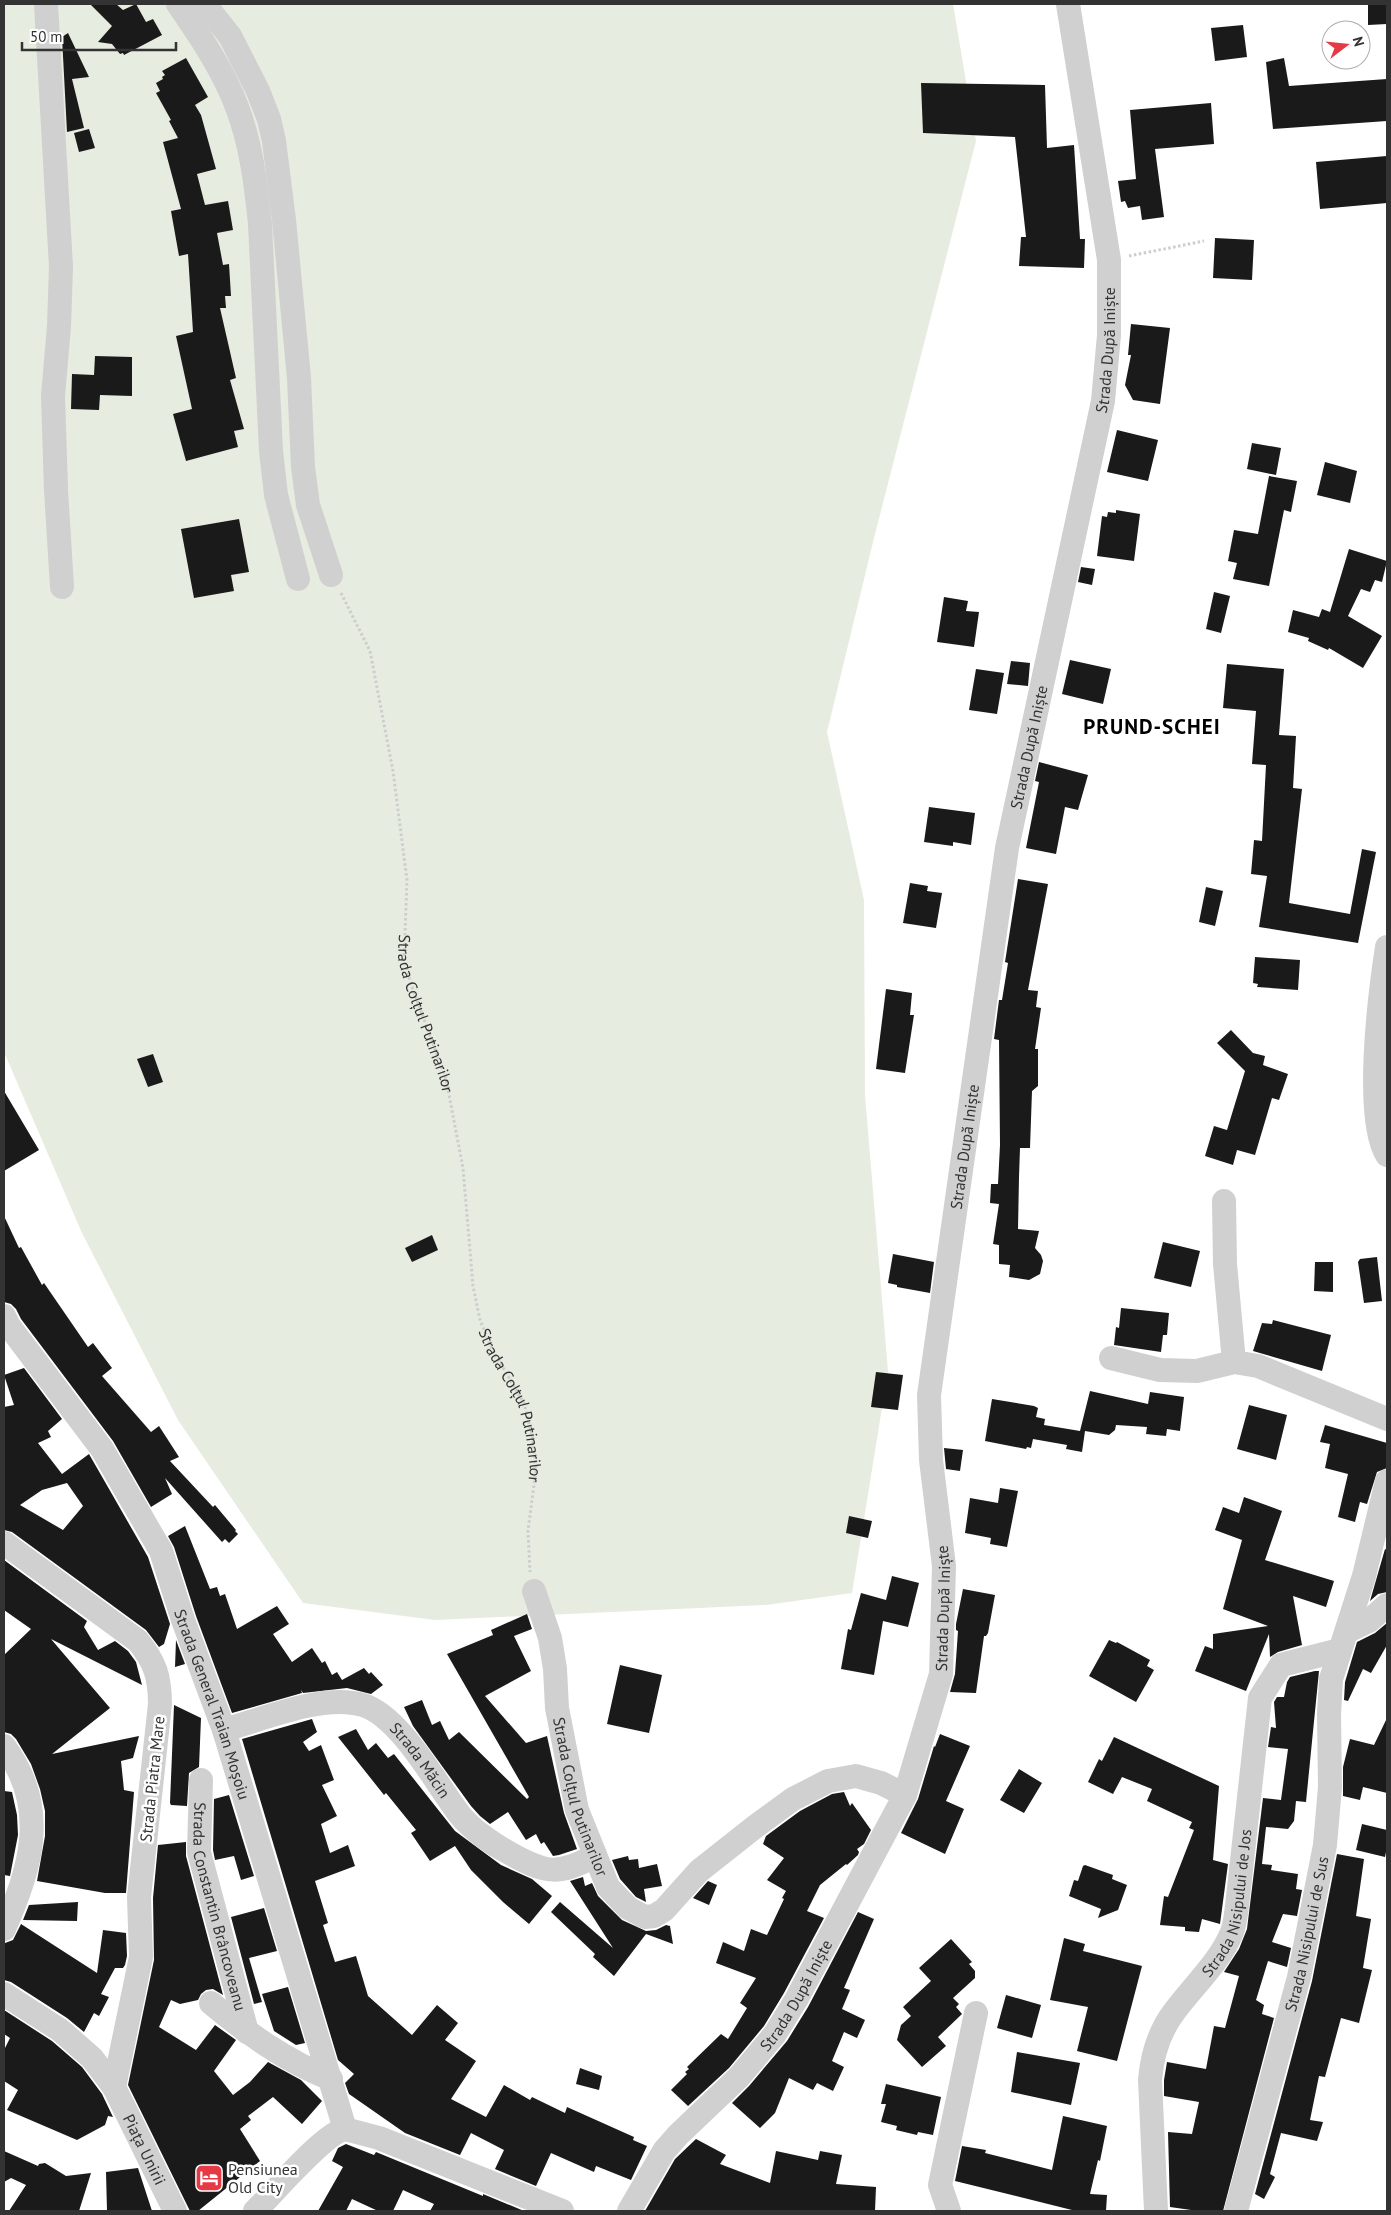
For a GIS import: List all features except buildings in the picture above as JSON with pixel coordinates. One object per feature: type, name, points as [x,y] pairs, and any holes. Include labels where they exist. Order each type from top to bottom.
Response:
[{"type":"street","points":[[46,4],[61,267],[59,326],[53,396],[62,587]]},
{"type":"street","points":[[178,4],[222,74],[237,107],[250,151],[257,188],[260,224],[271,451],[276,495],[298,579]]},
{"type":"street","points":[[200,4],[206,6],[230,36],[258,90],[269,119],[274,141],[284,220],[308,504],[331,575]]},
{"type":"street","name":"Strada După Iniște","points":[[629,2211],[664,2151],[678,2135],[739,2077],[775,2034],[796,2000],[905,1795],[941,1674],[944,1566],[931,1460],[929,1395],[1007,848],[1104,401],[1110,334],[1109,260],[1068,4]]},
{"type":"street","points":[[1387,947],[1374,1082],[1377,1121],[1387,1155]]},
{"type":"street","points":[[1224,1201],[1225,1264],[1234,1362]]},
{"type":"street","name":"Strada General Traian Moșoiu","points":[[4,1316],[9,1326],[102,1449],[161,1551],[224,1730],[345,2129]]},
{"type":"street","points":[[1111,1358],[1160,1370],[1197,1371],[1234,1362],[1258,1366],[1387,1419]]},
{"type":"street","name":"Strada Nisipului de Sus","points":[[1236,2211],[1299,1977],[1325,1845],[1330,1787],[1329,1714],[1331,1679],[1344,1640],[1387,1481]]},
{"type":"street","name":"Strada Piatra Mare","points":[[4,1543],[138,1641],[150,1656],[160,1687],[160,1704],[139,1896],[141,1957],[114,2087]]},
{"type":"street","name":"Strada Colțul Putinarilor","points":[[534,1591],[550,1638],[555,1669],[557,1708],[576,1801],[608,1887],[628,1908],[645,1917],[654,1916],[664,1910],[699,1872],[726,1848],[793,1799],[828,1781],[856,1776],[881,1783],[905,1795]]},
{"type":"street","points":[[1344,1640],[1387,1606]]},
{"type":"street","name":"Strada Nisipului de Jos","points":[[1156,2211],[1150,2080],[1152,2059],[1160,2037],[1173,2014],[1220,1953],[1232,1931],[1237,1906],[1260,1698],[1281,1666],[1344,1640]]},
{"type":"street","name":"Strada Măcin","points":[[224,1730],[318,1703],[341,1701],[365,1706],[385,1718],[404,1736],[461,1816],[507,1852],[529,1864],[550,1871],[572,1868],[595,1856]]},
{"type":"street","points":[[4,1746],[26,1782],[32,1813],[31,1844],[26,1872],[4,1929]]},
{"type":"street","name":"Strada Constantin Brâncoveanu","points":[[202,1780],[199,1852],[246,2032]]},
{"type":"street","name":"Piața Unirii","points":[[4,1994],[60,2030],[92,2058],[114,2087],[175,2211]]},
{"type":"street","name":"Strada Constantin Brâncoveanu","points":[[211,2003],[246,2032],[292,2061],[331,2080]]},
{"type":"street","points":[[949,2211],[940,2186],[976,2013]]},
{"type":"street","points":[[255,2211],[324,2141],[340,2130],[345,2129],[379,2138],[562,2211]]},
{"type":"path","points":[[1109,260],[1204,241]]},
{"type":"path","name":"Strada Colțul Putinarilor","points":[[331,575],[370,651],[393,771],[405,860],[408,908],[404,959],[411,984],[446,1079],[462,1168],[473,1286],[480,1320],[492,1349],[524,1403],[532,1435],[536,1468],[528,1531],[528,1561],[534,1591]]},
{"type":"shaded area","points":[[4,4],[953,4],[976,141],[874,538],[827,732],[864,900],[865,1095],[888,1371],[852,1593],[766,1605],[435,1620],[303,1603],[178,1420],[82,1233],[4,1052]]},
{"type":"place","name":"Pensiunea Old City","points":[[209,2178]]},
{"type":"district","name":"PRUND-SCHEI","points":[[1152,726]]}]
